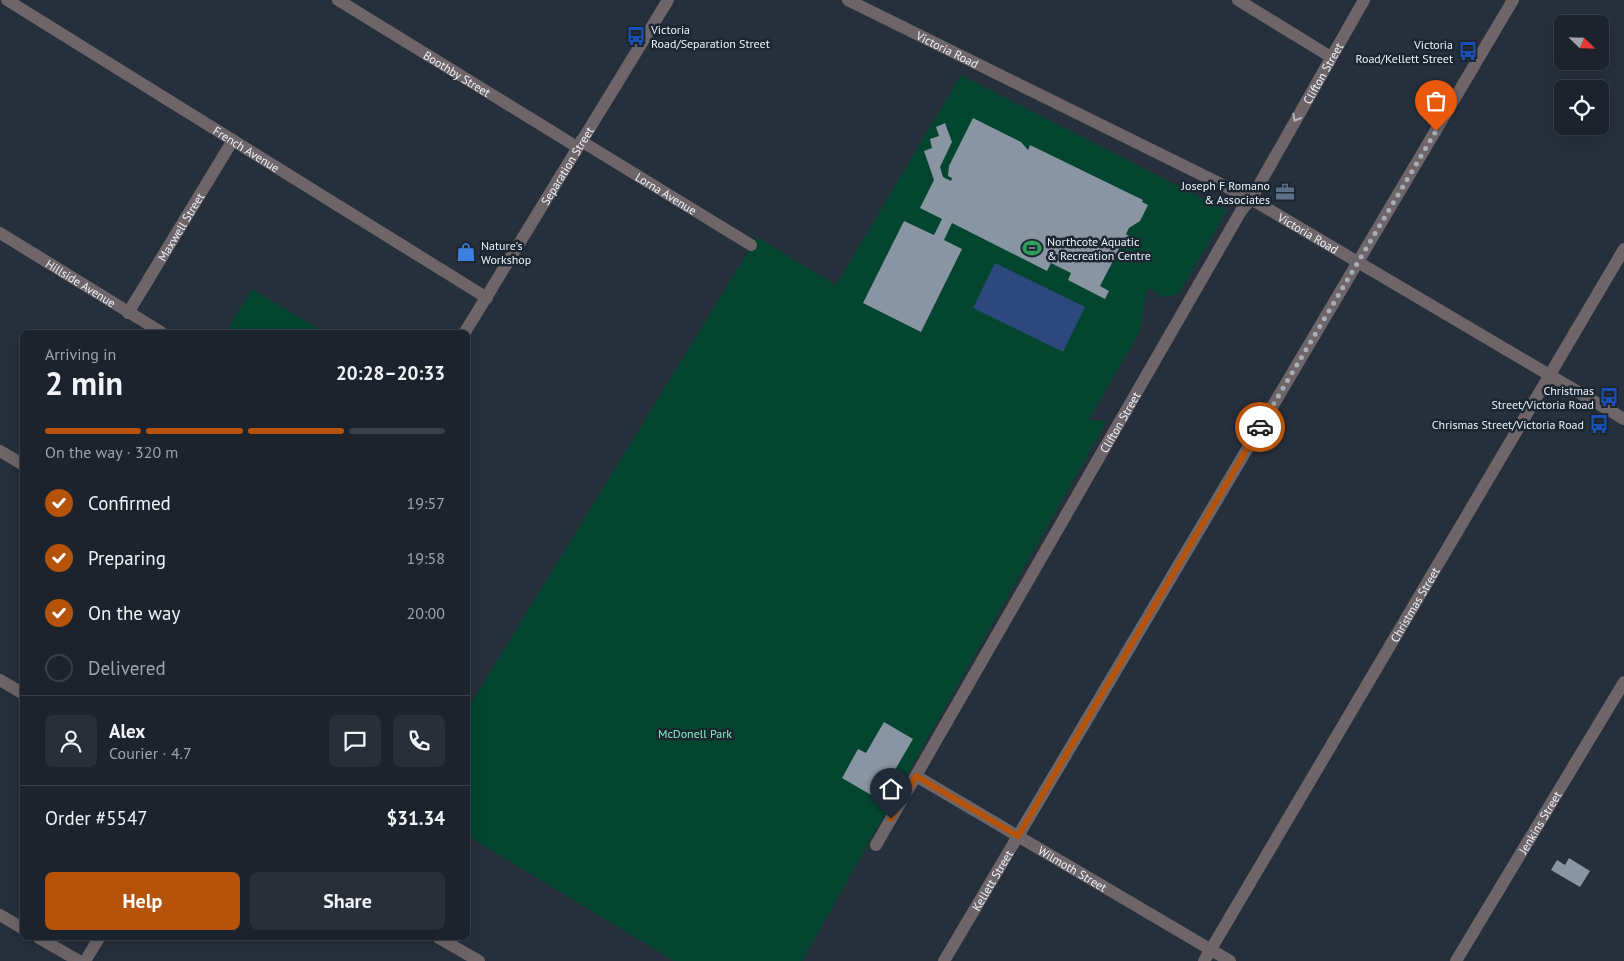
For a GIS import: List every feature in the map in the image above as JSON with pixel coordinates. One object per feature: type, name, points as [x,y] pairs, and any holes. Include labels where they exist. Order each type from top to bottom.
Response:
[{"type":"street","name":"French Avenue","points":[[8,0],[487,298]]},
{"type":"street","name":"Boothby Street","points":[[338,0],[579,144]]},
{"type":"street","name":"Separation Street","points":[[466,330],[668,0]]},
{"type":"street","name":"Victoria Road","points":[[848,0],[1251,199],[1624,419]]},
{"type":"street","points":[[1238,0],[1331,57]]},
{"type":"street","name":"Clifton Street","points":[[876,845],[1241,210],[1251,199],[1364,0]]},
{"type":"street","name":"Kellett Street","points":[[944,961],[1513,0]]},
{"type":"street","name":"Maxwell Street","points":[[128,312],[233,140]]},
{"type":"street","name":"Lorna Avenue","points":[[579,144],[751,245]]},
{"type":"street","name":"Hillside Avenue","points":[[0,233],[158,330]]},
{"type":"street","name":"Christmas Street","points":[[1204,961],[1624,248]]},
{"type":"street","points":[[0,451],[20,463]]},
{"type":"street","points":[[0,680],[20,692]]},
{"type":"street","name":"Jenkins Street","points":[[1456,961],[1624,682]]},
{"type":"street","name":"Wilmoth Street","points":[[916,776],[1230,961]]},
{"type":"street","points":[[0,914],[20,927]]},
{"type":"street","points":[[42,940],[79,961]]},
{"type":"street","points":[[85,961],[98,940]]},
{"type":"street","points":[[442,940],[479,961]]},
{"type":"green space","name":"McDonell Park","points":[[961,75],[1227,211],[1179,294],[1164,297],[1147,288],[1140,331],[1089,420],[1107,421],[802,961],[674,961],[470,837],[470,705],[757,237],[836,285]]},
{"type":"green space","points":[[252,289],[321,330],[227,330]]},
{"type":"water","points":[[995,263],[1085,307],[1063,352],[973,308]]},
{"type":"building","points":[[973,118],[1021,142],[1028,150],[1030,145],[1143,200],[1142,202],[1148,205],[1140,221],[1129,228],[1126,234],[1129,236],[1123,240],[1117,253],[1119,256],[1113,261],[1100,286],[1109,291],[1105,299],[1068,280],[1071,273],[1051,263],[1047,271],[952,223],[944,240],[962,249],[921,332],[863,303],[904,221],[934,235],[942,219],[920,208],[934,180],[924,151],[932,148],[930,139],[939,136],[936,127],[945,123],[952,142],[940,167],[943,177],[951,181],[952,178],[948,176],[949,166]]},
{"type":"building","points":[[884,722],[913,739],[878,799],[842,778],[858,749],[866,753]]},
{"type":"building","points":[[1569,858],[1590,871],[1580,887],[1551,870],[1557,860],[1565,865]]},
{"type":"way so far","points":[[1260,427],[1436,131]]},
{"type":"place","name":"Victoria Road/Separation Street","points":[[636,36]]},
{"type":"place","name":"Victoria Road/Kellett Street","points":[[1468,51]]},
{"type":"place","name":"Joseph F Romano & Associates","points":[[1285,192]]},
{"type":"place","name":"Northcote Aquatic & Recreation Centre","points":[[1032,248]]},
{"type":"place","name":"Nature's Workshop","points":[[466,252]]},
{"type":"place","name":"Christmas Street/Victoria Road","points":[[1609,397]]},
{"type":"place","name":"Chrismas Street/Victoria Road","points":[[1599,424]]},
{"type":"route","points":[[891,819],[916,776],[1018,836],[1260,427]]}]
